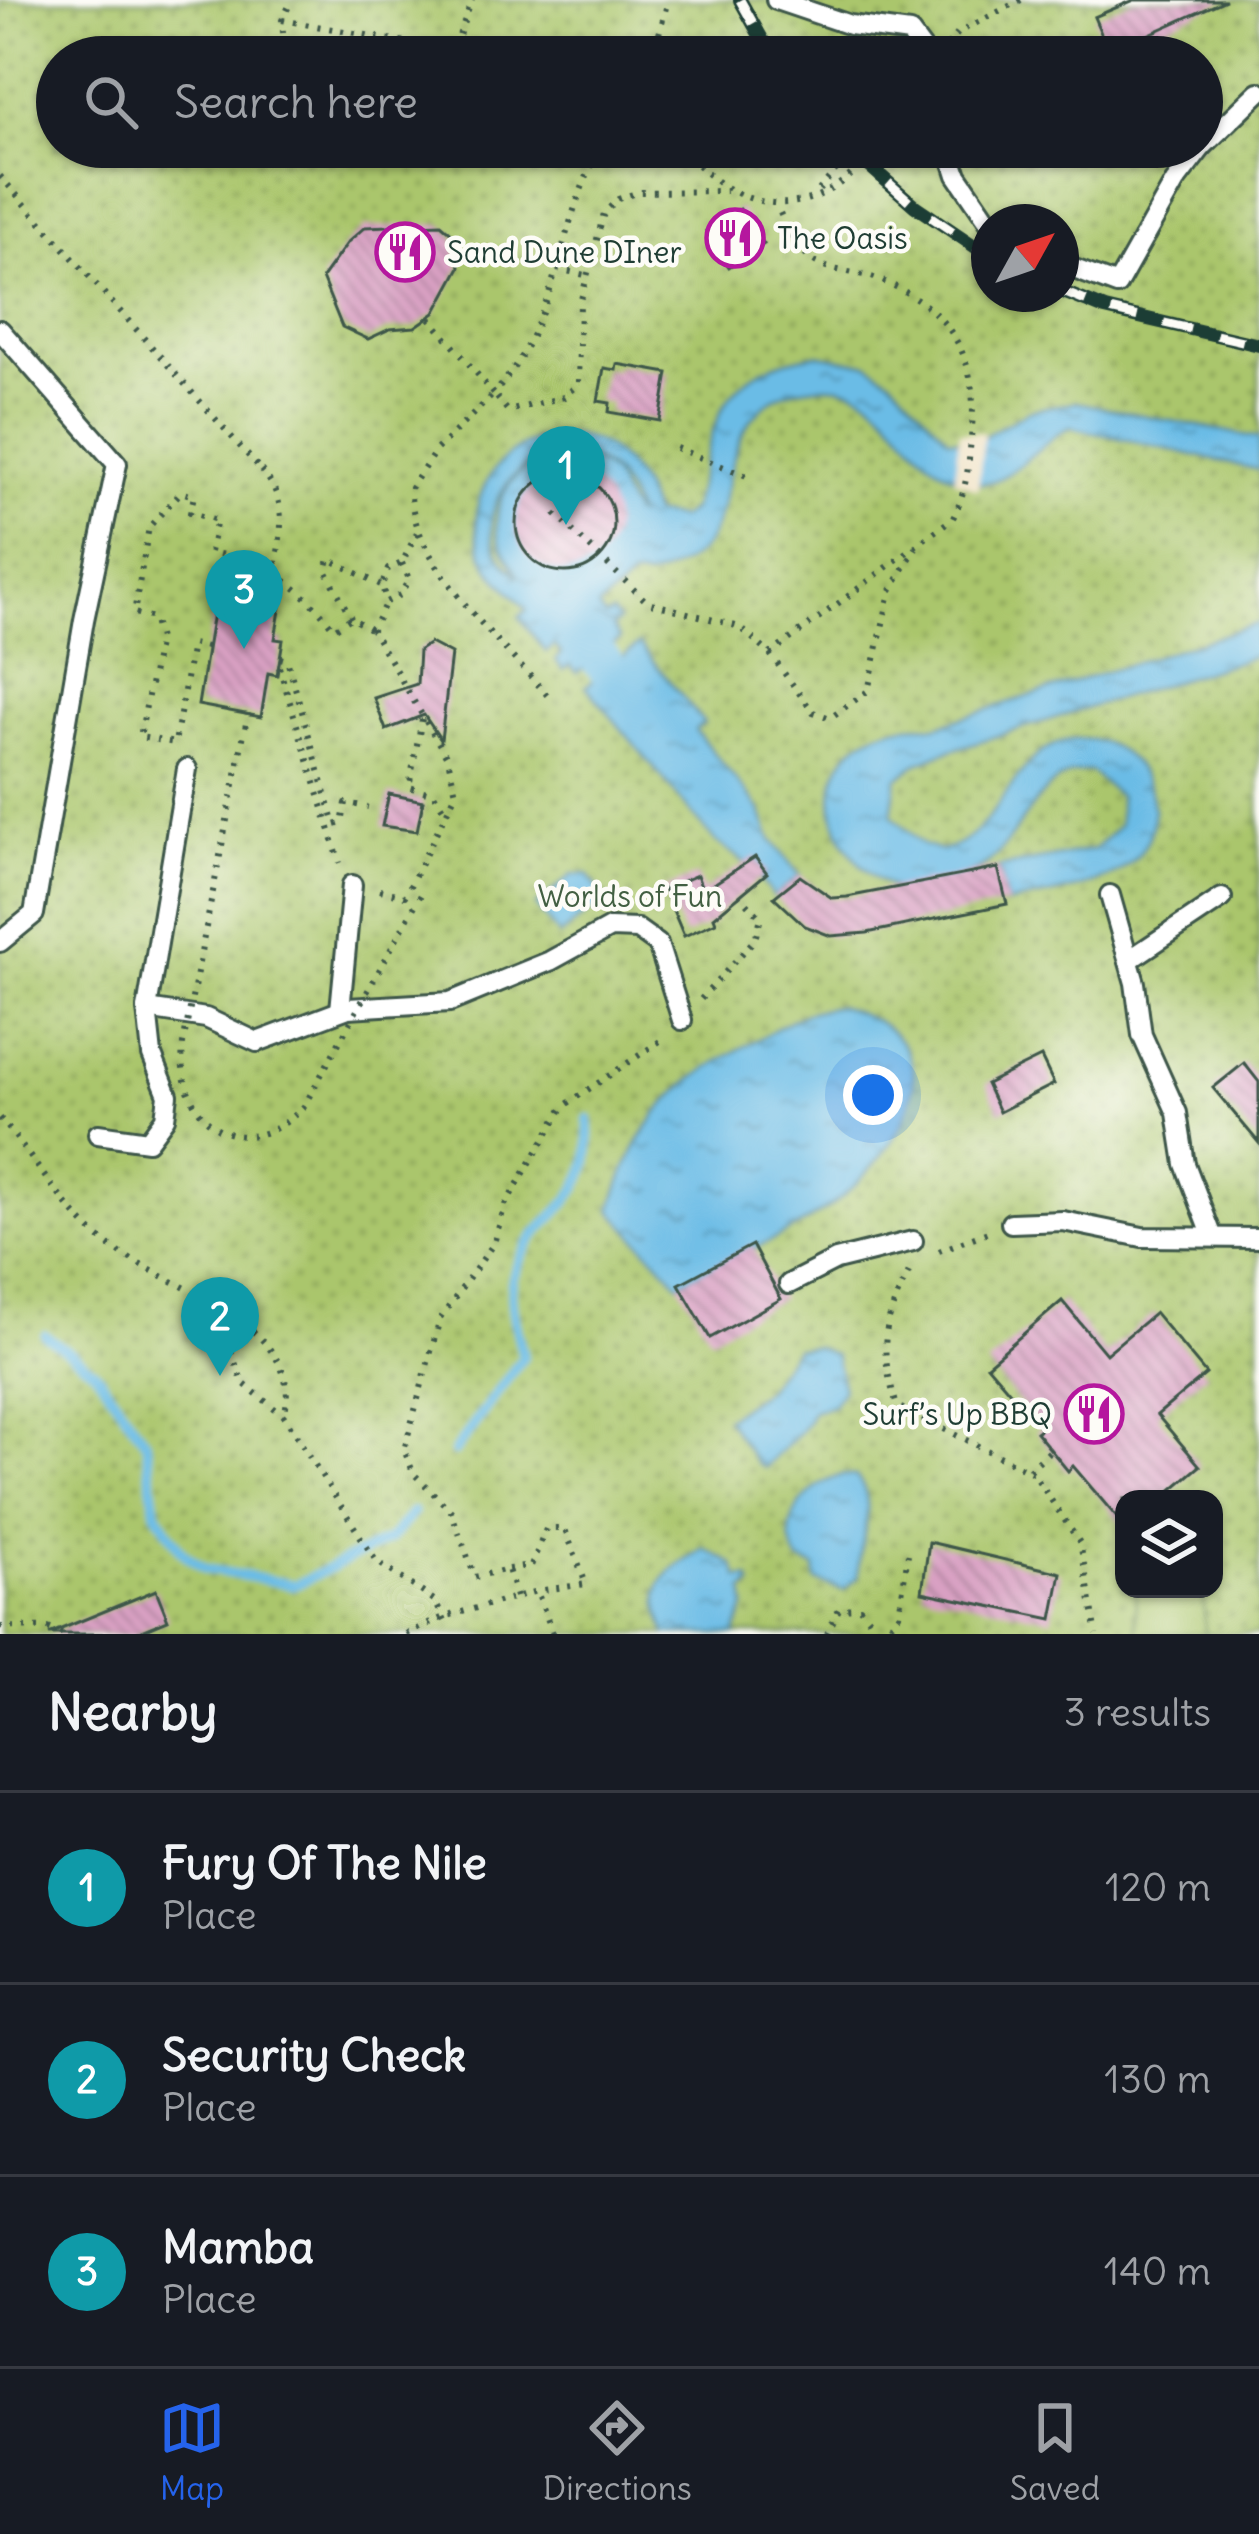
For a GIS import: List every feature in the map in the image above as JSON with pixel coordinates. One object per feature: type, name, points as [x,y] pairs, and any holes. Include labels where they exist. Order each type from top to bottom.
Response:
[{"type":"lane","points":[[776,0],[850,25],[912,36]]},
{"type":"lane","points":[[1223,127],[1259,92]]},
{"type":"lane","points":[[955,168],[976,204]]},
{"type":"lane","points":[[1079,271],[1117,285],[1186,168]]},
{"type":"lane","points":[[0,330],[117,464],[84,620],[34,914],[0,942]]},
{"type":"lane","points":[[98,1134],[148,1141],[165,1118],[168,1096],[152,1054],[147,1009],[187,770]]},
{"type":"lane","points":[[340,1010],[352,885]]},
{"type":"lane","points":[[1110,896],[1129,960],[1142,1035],[1177,1113],[1186,1164],[1212,1235]]},
{"type":"lane","points":[[1129,960],[1222,898]]},
{"type":"lane","points":[[147,1009],[206,1018],[257,1042],[340,1010],[450,1002],[550,961],[610,928],[624,928],[637,929],[658,944],[682,1019]]},
{"type":"lane","points":[[1011,1223],[1063,1221],[1142,1238],[1259,1238]]},
{"type":"lane","points":[[789,1284],[836,1260],[919,1249]]},
{"type":"path","points":[[284,36],[283,20],[292,0]]},
{"type":"path","points":[[458,36],[472,0]]},
{"type":"path","points":[[659,36],[668,0]]},
{"type":"path","points":[[956,36],[1021,0]]},
{"type":"path","points":[[283,20],[362,36]]},
{"type":"path","points":[[547,695],[448,580],[418,530],[411,499],[415,480],[436,450],[494,394],[535,339],[572,206],[591,168]]},
{"type":"path","points":[[701,168],[726,190]]},
{"type":"path","points":[[819,190],[837,168]]},
{"type":"path","points":[[430,318],[508,411],[559,399],[574,389],[581,376],[579,319],[586,275],[600,219],[618,199],[639,192],[726,190],[777,206],[794,205],[857,168]]},
{"type":"path","points":[[0,176],[269,478],[283,514],[270,591]]},
{"type":"path","points":[[770,654],[952,518],[966,490],[974,377],[955,336],[900,290],[807,256],[794,242],[777,206]]},
{"type":"path","points":[[557,269],[586,275]]},
{"type":"path","points":[[676,448],[752,478]]},
{"type":"path","points":[[207,647],[192,644],[175,742],[140,737],[160,639],[153,618],[134,613],[149,527],[181,492],[194,496],[190,513],[217,520],[211,552],[256,561],[300,587],[334,629],[350,618]]},
{"type":"path","points":[[555,514],[626,587],[663,608],[740,627],[770,654],[814,712],[830,718],[868,692],[890,592],[918,545]]},
{"type":"path","points":[[386,602],[382,585],[388,569],[402,563],[418,530]]},
{"type":"path","points":[[368,807],[346,803],[342,824],[335,825],[287,660],[279,662],[346,883],[404,896],[455,793],[448,759],[372,630],[350,618],[326,570],[329,559],[382,585]]},
{"type":"path","points":[[372,630],[386,602],[400,595],[410,579],[402,563]]},
{"type":"path","points":[[248,713],[183,1044],[185,1087],[206,1120],[222,1131],[249,1136],[291,1120],[423,892]]},
{"type":"path","points":[[422,715],[409,787],[434,794],[446,813]]},
{"type":"path","points":[[406,1634],[537,1592],[586,1584],[565,1529],[546,1529],[532,1566],[475,1577],[451,1511],[414,1474],[404,1450],[440,1319],[494,1243],[506,1205],[564,1106],[609,1079]]},
{"type":"path","points":[[0,1118],[109,1245],[213,1303],[272,1348],[287,1402],[284,1416]]},
{"type":"path","points":[[919,1249],[1011,1223]]},
{"type":"path","points":[[916,1265],[884,1330],[883,1360],[897,1406],[1029,1470],[1080,1544],[1097,1634]]},
{"type":"path","points":[[213,1303],[242,1383],[284,1416],[376,1562],[434,1600],[446,1621]]},
{"type":"path","points":[[1029,1470],[1051,1450]]},
{"type":"path","points":[[827,1634],[839,1609],[860,1608],[882,1634],[898,1614],[908,1554]]},
{"type":"path","points":[[508,1569],[516,1598]]},
{"type":"path","points":[[537,1592],[553,1634]]},
{"type":"path","points":[[0,1627],[47,1628],[63,1634]]},
{"type":"green space","name":"Worlds of Fun","points":[[0,0],[1259,0],[1259,1634],[0,1634]]},
{"type":"green space","points":[[1135,1598],[1203,1598],[1205,1634],[1137,1634]]},
{"type":"water","points":[[817,354],[869,364],[893,380],[948,438],[974,442],[1030,410],[1076,402],[1259,438],[1259,470],[1071,427],[1014,470],[978,483],[954,477],[934,464],[869,398],[824,386],[790,391],[755,414],[744,431],[715,528],[705,546],[672,569],[626,583],[598,608],[605,617],[612,613],[619,621],[612,627],[620,639],[577,673],[570,665],[563,670],[556,660],[562,654],[555,645],[546,652],[519,617],[527,610],[482,553],[477,515],[486,482],[507,456],[536,440],[568,435],[601,444],[631,470],[653,514],[680,518],[692,509],[724,406],[757,373]],"holes":[[[557,451],[586,457],[608,469],[624,488],[636,515],[601,466],[565,456],[530,466],[505,491],[498,508],[500,542],[518,576],[493,540],[496,503],[519,471]],[[555,503],[572,503],[586,525],[576,542],[562,545],[545,532],[544,517]]]},
{"type":"water","points":[[1259,623],[1259,655],[945,752],[915,764],[897,779],[892,815],[923,845],[941,851],[979,829],[1038,755],[1080,739],[1103,742],[1137,767],[1153,806],[1144,847],[1117,873],[1007,904],[998,868],[1095,849],[1119,825],[1119,797],[1090,771],[1057,781],[1000,852],[977,870],[955,879],[895,889],[865,868],[844,842],[834,814],[833,785],[843,760],[864,740],[894,728],[936,726]]},
{"type":"water","points":[[639,644],[704,723],[695,730],[760,809],[771,839],[800,876],[774,897],[750,866],[714,840],[586,686]]},
{"type":"water","points":[[588,874],[605,900],[559,936],[536,906],[572,875]]},
{"type":"water","points":[[837,1006],[876,1021],[900,1041],[912,1064],[912,1091],[904,1118],[867,1173],[825,1210],[679,1284],[611,1210],[635,1149],[664,1105],[704,1071],[795,1018]]},
{"type":"water","points":[[816,1347],[835,1355],[843,1389],[833,1405],[812,1411],[803,1428],[765,1468],[757,1464],[726,1418],[765,1390],[795,1348]]},
{"type":"water","points":[[842,1475],[856,1476],[867,1499],[858,1577],[843,1590],[816,1581],[815,1567],[799,1561],[790,1534],[805,1498]]},
{"type":"water","points":[[704,1548],[733,1564],[739,1578],[749,1578],[752,1585],[744,1591],[746,1606],[735,1634],[667,1634],[658,1602],[662,1581]]},
{"type":"pier","points":[[959,432],[984,433],[978,489],[954,480]]},
{"type":"building","points":[[1134,0],[1226,0],[1145,36],[1102,36],[1094,17]]},
{"type":"building","name":"The Oasis","points":[[740,209],[764,244],[729,267],[706,231]]},
{"type":"building","name":"Sand Dune DIner","points":[[441,224],[454,235],[460,267],[435,313],[415,327],[390,329],[368,339],[342,327],[322,278],[348,242],[365,227]]},
{"type":"building","points":[[617,364],[668,373],[660,421],[609,412],[610,403],[598,401],[604,368],[616,370]]},
{"type":"building","points":[[565,474],[600,488],[614,523],[600,558],[565,572],[530,558],[516,523],[530,488]]},
{"type":"building","points":[[218,582],[283,593],[275,639],[283,640],[277,675],[268,673],[261,717],[198,705]]},
{"type":"building","points":[[430,643],[451,654],[441,740],[424,715],[386,730],[374,698],[417,684],[419,650]]},
{"type":"building","points":[[389,794],[423,801],[417,831],[382,826]]},
{"type":"building","points":[[755,857],[767,873],[714,917],[716,922],[684,936],[664,889],[697,875],[703,891]]},
{"type":"building","points":[[998,868],[1007,904],[867,933],[831,936],[805,926],[774,897],[800,876],[832,898]]},
{"type":"building","points":[[1041,1057],[1054,1084],[999,1112],[986,1084]]},
{"type":"building","points":[[1244,1063],[1259,1082],[1259,1143],[1213,1088]]},
{"type":"building","points":[[752,1245],[781,1299],[710,1338],[679,1284]]},
{"type":"building","name":"Surf’s Up BBQ","points":[[1062,1301],[1106,1354],[1155,1313],[1206,1374],[1157,1415],[1200,1466],[1172,1490],[1115,1490],[1115,1515],[1073,1466],[1068,1471],[1036,1432],[1041,1428],[987,1365]]},
{"type":"building","points":[[929,1542],[1061,1573],[1052,1619],[922,1592]]},
{"type":"building","points":[[156,1590],[168,1620],[134,1634],[49,1634]]},
{"type":"waterway","points":[[565,616],[642,710]]},
{"type":"waterway","points":[[454,1452],[523,1357],[512,1304],[514,1274],[524,1252],[564,1205],[584,1172],[588,1119]]},
{"type":"waterway","points":[[45,1335],[95,1371],[146,1442],[156,1512],[182,1552],[205,1569],[295,1585],[390,1539],[413,1512]]},
{"type":"railway","points":[[740,0],[760,36]]},
{"type":"railway","points":[[872,168],[915,206],[971,244]]},
{"type":"railway","points":[[1079,298],[1105,309],[1259,345]]},
{"type":"place","name":"The Oasis","points":[[735,238]]},
{"type":"place","name":"Sand Dune DIner","points":[[405,252]]},
{"type":"place","name":"Fury Of The Nile","points":[[566,525]]},
{"type":"place","name":"Mamba","points":[[244,649]]},
{"type":"place","name":"Security Check","points":[[220,1376]]},
{"type":"place","name":"Surf’s Up BBQ","points":[[1094,1414]]}]
